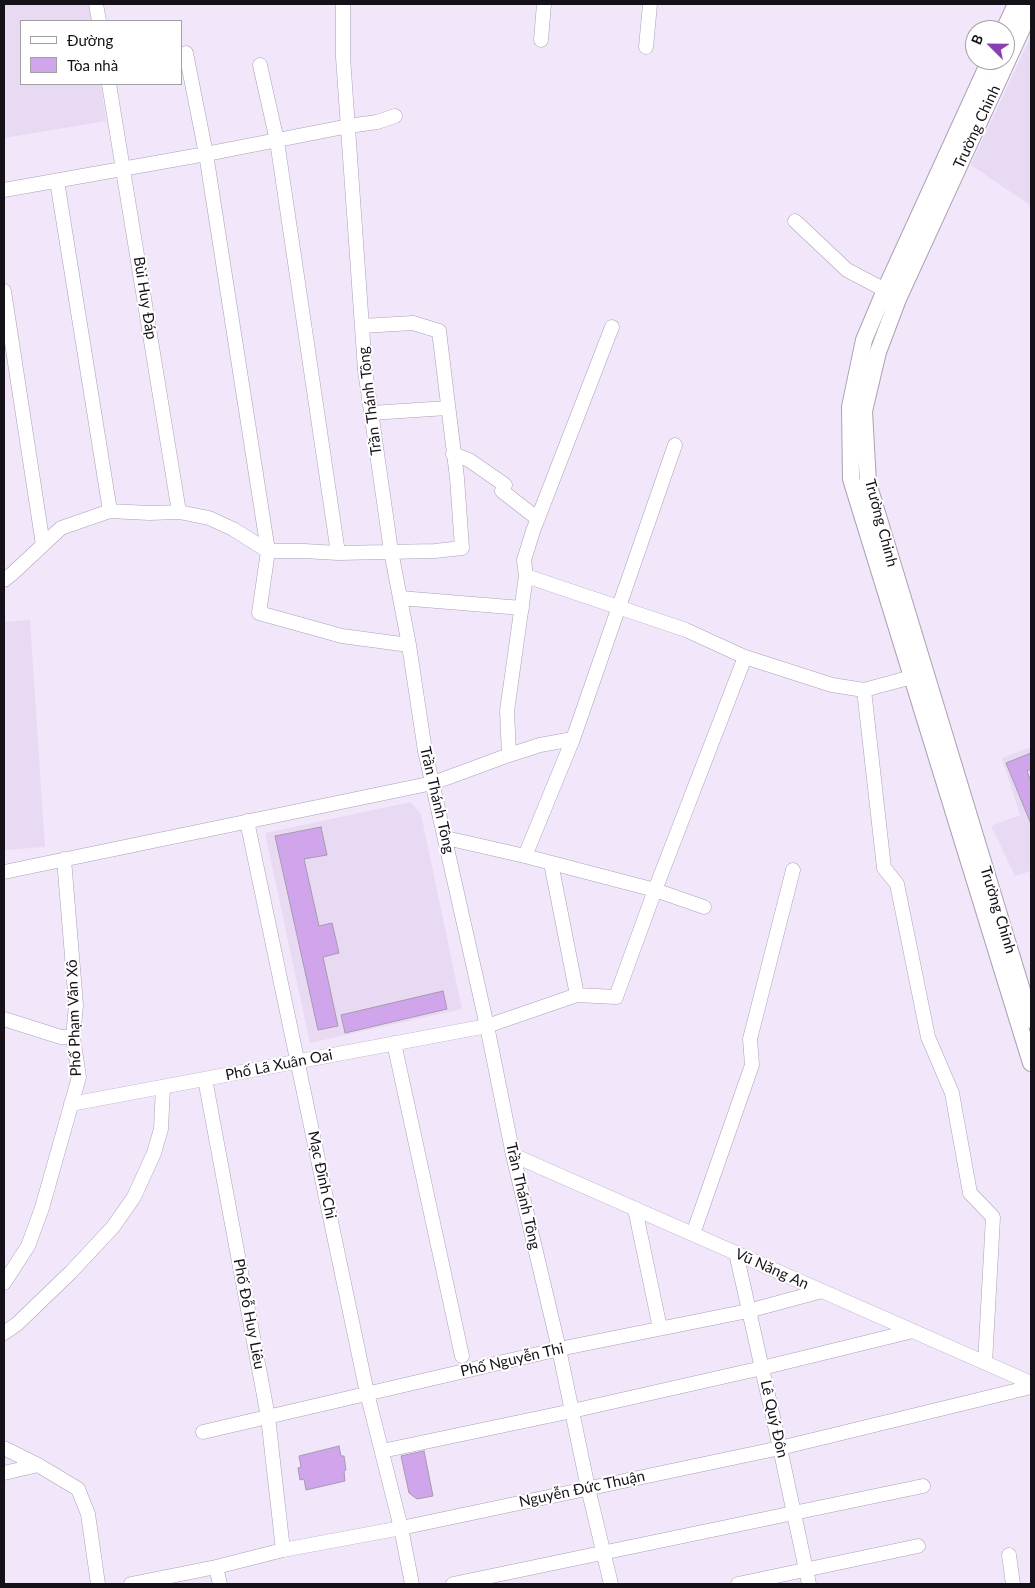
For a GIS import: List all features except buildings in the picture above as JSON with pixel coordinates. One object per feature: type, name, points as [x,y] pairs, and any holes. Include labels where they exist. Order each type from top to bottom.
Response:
[{"type":"main road","points":[[1009,20],[1016,4]]},
{"type":"main road","name":"Trường Chinh","points":[[1031,9],[898,299],[878,352],[864,411],[868,484],[1031,1020]]},
{"type":"main road","name":"Trường Chinh","points":[[985,70],[864,340],[850,407],[851,480],[1031,1063]]},
{"type":"street","points":[[96,4],[99,20]]},
{"type":"street","name":"Trần Thánh Tông","points":[[343,4],[344,57],[362,326],[370,414],[390,551],[410,645],[425,751],[487,1026],[513,1156],[559,1349],[588,1488],[611,1584]]},
{"type":"street","points":[[541,40],[544,4]]},
{"type":"street","points":[[646,47],[650,4]]},
{"type":"street","points":[[186,53],[206,154],[268,550],[259,613],[342,636],[410,645]]},
{"type":"street","points":[[260,65],[277,141],[338,553]]},
{"type":"street","name":"Bùi Huy Đáp","points":[[110,85],[179,512]]},
{"type":"street","points":[[4,190],[277,141],[377,122],[396,116]]},
{"type":"street","points":[[57,181],[110,511]]},
{"type":"street","points":[[795,221],[847,270],[885,290]]},
{"type":"street","points":[[4,292],[42,545]]},
{"type":"street","points":[[4,580],[61,528],[110,511],[179,512],[209,518],[233,529],[268,550],[338,553],[434,551],[462,548],[439,331],[413,323],[362,326]]},
{"type":"street","points":[[509,755],[507,711],[526,576],[524,560],[612,327]]},
{"type":"street","points":[[370,414],[447,408]]},
{"type":"street","points":[[525,856],[573,739],[675,445]]},
{"type":"street","points":[[453,454],[469,460],[505,484],[502,491],[538,519]]},
{"type":"street","points":[[526,576],[686,630],[745,657],[832,685],[864,690],[912,678]]},
{"type":"street","points":[[400,598],[522,608]]},
{"type":"street","points":[[655,890],[745,657]]},
{"type":"street","points":[[864,690],[884,868],[897,884],[928,1038],[952,1093],[970,1193],[993,1217],[985,1363]]},
{"type":"street","points":[[4,872],[433,783],[540,745],[573,739]]},
{"type":"street","name":"Mạc Đĩnh Chi","points":[[247,821],[299,1061],[367,1393],[401,1528],[412,1584]]},
{"type":"street","points":[[446,838],[525,856],[655,890],[704,907]]},
{"type":"street","name":"Phố Phạm Văn Xô","points":[[4,1283],[28,1246],[42,1208],[78,1077],[73,1037],[76,1005],[64,859]]},
{"type":"street","points":[[551,863],[577,996]]},
{"type":"street","points":[[693,1234],[752,1065],[750,1040],[793,870]]},
{"type":"street","name":"Phố Lã Xuân Oai","points":[[71,1104],[487,1026],[577,996],[616,997],[655,890]]},
{"type":"street","points":[[4,1020],[61,1037],[73,1037]]},
{"type":"street","points":[[394,1043],[462,1356]]},
{"type":"street","name":"Phố Đỗ Huy Liêu","points":[[205,1079],[268,1416],[283,1550]]},
{"type":"street","points":[[4,1333],[71,1272],[113,1227],[134,1197],[154,1153],[161,1129],[162,1087]]},
{"type":"street","name":"Vũ Năng An","points":[[513,1156],[913,1331],[1031,1385]]},
{"type":"street","points":[[635,1209],[660,1328]]},
{"type":"street","name":"Lê Quý Đôn","points":[[736,1254],[809,1584]]},
{"type":"street","name":"Phố Nguyễn Thi","points":[[203,1432],[559,1349],[748,1311],[822,1291]]},
{"type":"street","points":[[382,1450],[572,1411],[762,1368],[913,1331]]},
{"type":"street","name":"Nguyễn Đức Thuận","points":[[131,1584],[216,1567],[283,1550],[401,1528],[780,1448],[1031,1385]]},
{"type":"street","points":[[4,1448],[38,1465],[78,1489],[88,1514],[98,1584]]},
{"type":"street","points":[[4,1473],[38,1465]]},
{"type":"street","points":[[452,1584],[923,1486]]},
{"type":"street","points":[[738,1584],[918,1546]]},
{"type":"street","points":[[1009,1555],[1013,1584]]},
{"type":"street","points":[[216,1567],[220,1584]]},
{"type":"shaded area","points":[[4,4],[89,4],[92,20],[20,20],[20,85],[101,85],[106,121],[4,138]]},
{"type":"shaded area","points":[[1031,36],[1031,206],[971,165]]},
{"type":"shaded area","points":[[30,620],[45,847],[4,850],[4,622]]},
{"type":"shaded area","points":[[1031,747],[1031,871],[1015,876],[991,826],[1020,815],[1002,758]]},
{"type":"shaded area","points":[[411,802],[421,814],[462,1009],[310,1043],[265,833]]}]
